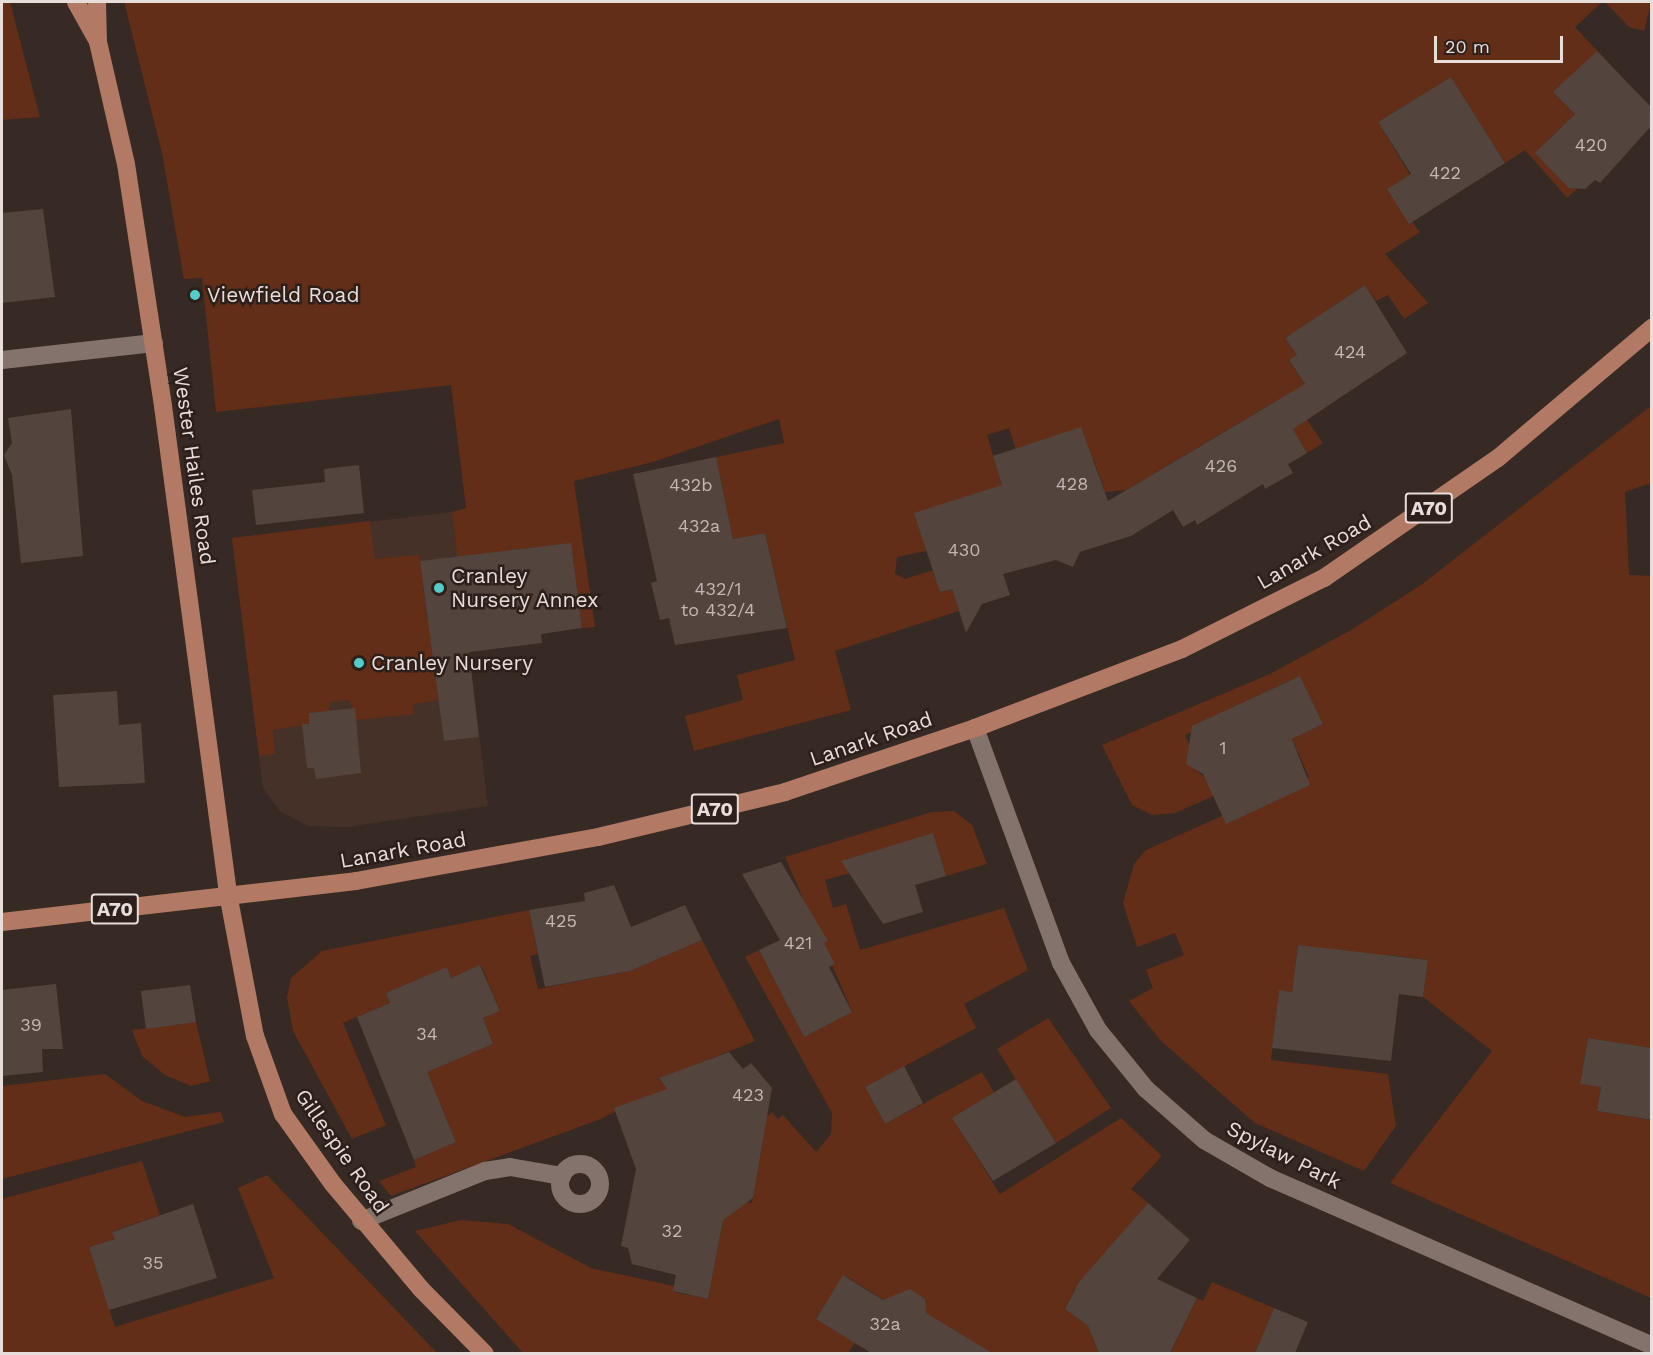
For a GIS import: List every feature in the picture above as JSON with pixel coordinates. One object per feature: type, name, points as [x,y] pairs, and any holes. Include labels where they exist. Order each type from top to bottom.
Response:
[{"type":"main road","name":"Wester Hailes Road","points":[[76,2],[98,42]]},
{"type":"main road","name":"Wester Hailes Road","points":[[97,2],[98,42],[126,164],[154,343],[229,899]]},
{"type":"main road","name":"Lanark Road","points":[[2,922],[229,899],[598,837],[785,792],[975,728],[1182,649],[1324,578],[1498,458],[1652,328]]},
{"type":"main road","name":"Gillespie Road","points":[[229,899],[253,1025],[271,1085],[284,1114],[361,1221],[485,1353]]},
{"type":"street","points":[[2,360],[154,343]]},
{"type":"street","name":"Spylaw Park","points":[[975,728],[1061,963],[1098,1030],[1146,1089],[1204,1140],[1270,1178],[1652,1346]]},
{"type":"street","points":[[361,1221],[485,1171],[539,1168],[562,1176]]},
{"type":"shaded area","points":[[2,2],[10,2],[40,117],[2,120]]},
{"type":"shaded area","points":[[124,2],[1602,2],[1575,27],[1635,91],[1554,93],[1575,114],[1548,140],[1564,158],[1556,174],[1577,189],[1567,198],[1525,150],[1505,163],[1451,77],[1378,122],[1410,175],[1387,189],[1420,232],[1385,254],[1428,303],[1404,319],[1388,295],[1376,301],[1365,285],[1285,338],[1297,355],[1289,361],[1305,384],[1312,380],[1329,405],[1307,420],[1323,443],[1307,453],[1276,401],[1126,490],[1105,492],[1093,458],[1026,481],[1009,428],[987,435],[1016,532],[897,557],[895,574],[905,579],[933,570],[940,592],[952,589],[959,611],[835,651],[851,710],[694,751],[685,716],[743,700],[737,675],[795,660],[765,533],[733,539],[716,457],[784,443],[779,419],[653,462],[574,481],[595,627],[582,628],[572,552],[531,557],[530,548],[475,555],[487,650],[470,652],[470,662],[434,666],[438,700],[413,704],[414,714],[356,720],[349,700],[330,702],[329,711],[309,713],[309,724],[273,730],[275,754],[259,756],[232,538],[370,521],[375,559],[419,555],[427,619],[464,615],[452,512],[466,508],[451,385],[216,412],[202,278],[184,279],[162,153]]},
{"type":"shaded area","points":[[1605,2],[1651,2],[1644,31],[1629,27]]},
{"type":"shaded area","points":[[1651,406],[1651,483],[1625,492],[1629,575],[1652,576],[1651,1048],[1588,1038],[1580,1083],[1601,1087],[1597,1111],[1651,1120],[1651,1298],[1390,1183],[1492,1051],[1423,997],[1428,960],[1390,955],[1388,966],[1298,945],[1292,992],[1279,991],[1271,1060],[1388,1074],[1396,1126],[1364,1171],[1255,1123],[1160,1040],[1129,1001],[1153,988],[1146,970],[1184,955],[1175,933],[1137,947],[1123,903],[1134,864],[1146,850],[1309,777],[1292,739],[1323,724],[1300,676],[1193,726],[1194,731],[1185,735],[1192,750],[1187,763],[1223,792],[1175,813],[1152,815],[1132,805],[1102,745],[1270,674],[1351,630],[1421,585]]},
{"type":"shaded area","name":"Cranley Nursery","points":[[452,512],[488,806],[347,827],[308,826],[281,812],[263,788],[232,538]]},
{"type":"shaded area","points":[[954,811],[972,825],[987,864],[946,876],[933,834],[847,859],[850,873],[825,880],[833,908],[846,904],[860,950],[1004,908],[1028,970],[964,1004],[976,1028],[865,1087],[885,1124],[982,1072],[994,1092],[953,1119],[1000,1194],[1121,1118],[1162,1156],[1131,1189],[1148,1203],[1075,1289],[1065,1309],[1088,1326],[1099,1353],[943,1353],[957,1332],[892,1305],[844,1275],[816,1318],[842,1335],[858,1338],[848,1353],[523,1353],[415,1231],[461,1220],[508,1224],[591,1268],[674,1286],[673,1292],[708,1299],[724,1214],[739,1202],[752,1203],[763,1140],[651,1095],[598,1120],[391,1196],[379,1181],[416,1167],[414,1160],[456,1142],[440,1103],[400,1119],[387,1088],[493,1044],[483,1018],[500,1011],[481,965],[451,978],[447,968],[386,993],[390,1003],[343,1023],[386,1125],[352,1139],[293,1031],[287,997],[291,978],[322,951],[529,910],[538,954],[530,956],[538,989],[630,971],[702,940],[755,1041],[659,1079],[680,1104],[749,1132],[772,1112],[778,1119],[783,1115],[816,1152],[831,1134],[832,1113],[745,957],[759,950],[804,1037],[852,1011],[785,857],[932,812]]},
{"type":"shaded area","points":[[1048,1018],[1111,1108],[1056,1143],[997,1049]]},
{"type":"shaded area","points":[[196,1022],[210,1081],[191,1086],[165,1075],[142,1056],[132,1030]]},
{"type":"shaded area","points":[[105,1074],[142,1101],[185,1117],[221,1112],[224,1122],[2,1179],[2,1086]]},
{"type":"shaded area","points":[[142,1161],[160,1215],[113,1231],[115,1239],[89,1247],[115,1327],[274,1278],[238,1188],[267,1175],[437,1353],[2,1354],[2,1199]]},
{"type":"shaded area","points":[[1212,1282],[1274,1308],[1255,1353],[1170,1354],[1197,1298],[1203,1301]]},
{"type":"building","points":[[1597,51],[1652,108],[1652,125],[1600,183],[1595,180],[1585,189],[1569,188],[1535,153],[1575,114],[1553,92]]},
{"type":"building","points":[[1451,77],[1505,163],[1409,224],[1387,189],[1411,174],[1378,122]]},
{"type":"building","points":[[43,209],[55,297],[2,303],[2,213]]},
{"type":"building","points":[[1365,285],[1407,353],[1293,429],[1307,453],[1288,464],[1293,473],[1265,489],[1263,484],[1197,525],[1195,520],[1183,527],[1173,510],[1131,536],[1080,552],[1073,567],[1056,560],[1003,574],[1010,595],[982,604],[966,633],[952,589],[940,592],[914,513],[1002,485],[993,456],[1081,427],[1108,501],[1305,384],[1289,360],[1297,355],[1285,338]]},
{"type":"building","points":[[71,409],[83,556],[21,563],[12,475],[4,455],[12,443],[8,418]]},
{"type":"building","points":[[716,457],[733,539],[765,533],[787,628],[675,645],[669,618],[660,620],[651,583],[657,581],[633,474]]},
{"type":"building","points":[[359,465],[364,513],[256,525],[252,490],[325,482],[324,469]]},
{"type":"building","points":[[571,543],[582,628],[541,634],[542,643],[469,652],[479,737],[444,741],[420,561]]},
{"type":"building","points":[[1300,676],[1323,724],[1292,739],[1310,785],[1226,824],[1203,774],[1186,764],[1192,726]]},
{"type":"building","points":[[117,691],[119,725],[141,723],[145,783],[59,787],[53,695]]},
{"type":"building","points":[[355,708],[361,773],[316,779],[314,768],[307,768],[302,724],[309,724],[309,713]]},
{"type":"building","points":[[933,833],[946,876],[915,885],[923,912],[883,924],[841,861]]},
{"type":"building","points":[[781,862],[828,941],[824,943],[835,964],[829,967],[852,1012],[804,1037],[759,950],[780,940],[742,874]]},
{"type":"building","points":[[614,885],[631,927],[685,905],[702,940],[630,971],[545,987],[529,910],[585,901],[584,893]]},
{"type":"building","points":[[1298,945],[1428,960],[1423,997],[1399,994],[1391,1061],[1272,1048],[1279,990],[1292,992]]},
{"type":"building","points":[[480,965],[500,1011],[483,1018],[493,1044],[427,1072],[456,1142],[414,1160],[357,1017],[390,1003],[386,993],[447,967],[451,978]]},
{"type":"building","points":[[56,984],[63,1049],[42,1049],[43,1072],[2,1076],[2,990]]},
{"type":"building","points":[[190,985],[196,1022],[146,1029],[141,991]]},
{"type":"building","points":[[1588,1038],[1652,1048],[1652,1120],[1597,1111],[1601,1087],[1580,1084]]},
{"type":"building","points":[[729,1052],[743,1069],[751,1063],[772,1088],[753,1198],[723,1220],[708,1299],[673,1291],[676,1275],[632,1264],[628,1248],[621,1246],[636,1169],[614,1108],[667,1089],[659,1078]]},
{"type":"building","points":[[904,1066],[923,1103],[885,1124],[865,1087]]},
{"type":"building","points":[[1016,1079],[1056,1143],[993,1181],[952,1118]]},
{"type":"building","points":[[1148,1203],[1190,1240],[1157,1279],[1197,1298],[1170,1353],[1099,1353],[1088,1326],[1065,1309],[1079,1282]]},
{"type":"building","points":[[193,1204],[217,1278],[109,1310],[89,1247],[115,1239],[112,1232]]},
{"type":"building","points":[[843,1275],[883,1300],[910,1289],[925,1299],[926,1313],[992,1353],[871,1353],[816,1319]]},
{"type":"building","points":[[1274,1308],[1308,1322],[1295,1353],[1255,1353]]},
{"type":"place","name":"Viewfield Road","points":[[195,295]]},
{"type":"place","name":"Cranley Nursery Annex","points":[[439,588]]},
{"type":"place","name":"Cranley Nursery","points":[[359,663]]}]
